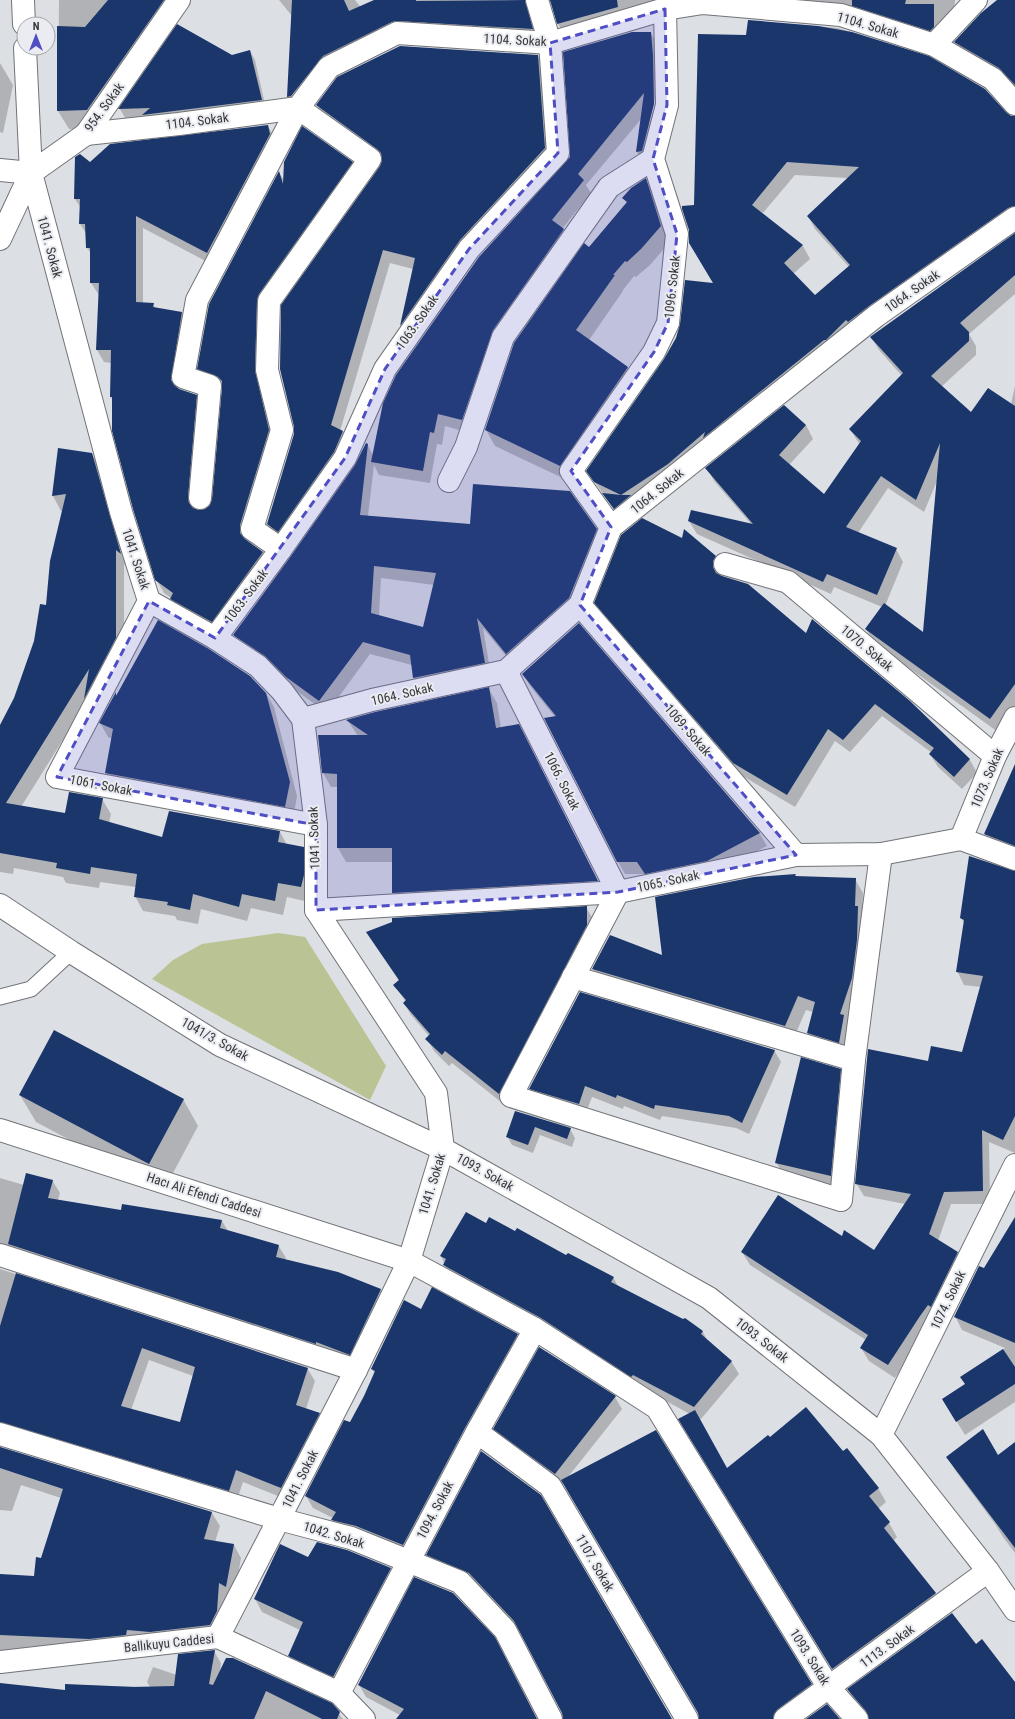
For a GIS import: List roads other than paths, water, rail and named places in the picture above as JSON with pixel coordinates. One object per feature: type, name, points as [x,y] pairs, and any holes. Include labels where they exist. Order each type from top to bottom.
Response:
[{"type":"street","points":[[23,0],[24,16]]},
{"type":"street","name":"954. Sokak","points":[[31,173],[86,134],[179,0]]},
{"type":"street","name":"1063. Sokak","points":[[215,638],[282,549],[345,458],[384,369],[469,249],[558,153],[550,43],[537,0]]},
{"type":"street","points":[[934,45],[976,0]]},
{"type":"street","name":"1104. Sokak","points":[[86,134],[179,124],[298,108],[329,67],[397,33],[550,43],[665,9],[702,1],[841,7],[934,45],[993,79],[1015,104]]},
{"type":"street","points":[[449,481],[466,447],[503,337],[609,187],[653,159],[667,105],[665,9]]},
{"type":"street","name":"1041. Sokak","points":[[25,56],[31,173],[121,512],[149,601],[215,638],[258,666],[282,691],[303,719],[316,825],[316,910],[436,1093],[443,1149],[409,1261],[356,1370],[218,1637]]},
{"type":"street","points":[[200,498],[210,386],[183,377],[197,300],[298,108],[370,159],[269,301],[267,370],[282,430],[252,529],[282,549]]},
{"type":"street","name":"1096. Sokak","points":[[611,527],[570,471],[654,352],[668,323],[677,234],[653,159]]},
{"type":"street","points":[[0,170],[31,173],[0,239]]},
{"type":"street","name":"1064. Sokak","points":[[303,719],[372,700],[506,671],[580,605],[611,527],[876,316],[1015,218]]},
{"type":"street","name":"1070. Sokak","points":[[726,564],[788,582],[995,756]]},
{"type":"street","name":"1061. Sokak","points":[[149,601],[57,777],[316,825]]},
{"type":"street","name":"1069. Sokak","points":[[580,605],[796,855]]},
{"type":"street","name":"1066. Sokak","points":[[506,671],[618,892]]},
{"type":"street","name":"1073. Sokak","points":[[961,839],[995,756],[1015,718]]},
{"type":"street","points":[[961,839],[1015,859]]},
{"type":"street","name":"1065. Sokak","points":[[316,910],[618,892],[796,855],[881,854],[961,839]]},
{"type":"street","points":[[618,892],[511,1096],[841,1200],[854,1060],[881,854]]},
{"type":"street","name":"1041/3. Sokak","points":[[0,905],[220,1045],[443,1149]]},
{"type":"street","points":[[573,977],[854,1060]]},
{"type":"street","name":"Hacı Ali Efendi Caddesi","points":[[0,1130],[409,1261]]},
{"type":"street","name":"1093. Sokak","points":[[443,1149],[709,1298],[881,1434],[988,1572],[1015,1610]]},
{"type":"street","name":"1074. Sokak","points":[[881,1434],[1015,1165]]},
{"type":"street","points":[[0,1255],[356,1370]]},
{"type":"street","name":"1093. Sokak","points":[[409,1261],[535,1328],[657,1408],[829,1688],[857,1719]]},
{"type":"street","name":"1094. Sokak","points":[[339,1694],[476,1432],[535,1328]]},
{"type":"street","name":"1107. Sokak","points":[[476,1432],[550,1486],[687,1719]]},
{"type":"street","name":"1042. Sokak","points":[[0,1434],[279,1519],[351,1538],[460,1582],[505,1630],[551,1719]]},
{"type":"street","name":"1113. Sokak","points":[[785,1719],[988,1572]]},
{"type":"street","name":"Ballıkuyu Caddesi","points":[[0,1662],[218,1637],[339,1694],[364,1719]]},
{"type":"lane","points":[[0,997],[31,989],[72,952]]}]
